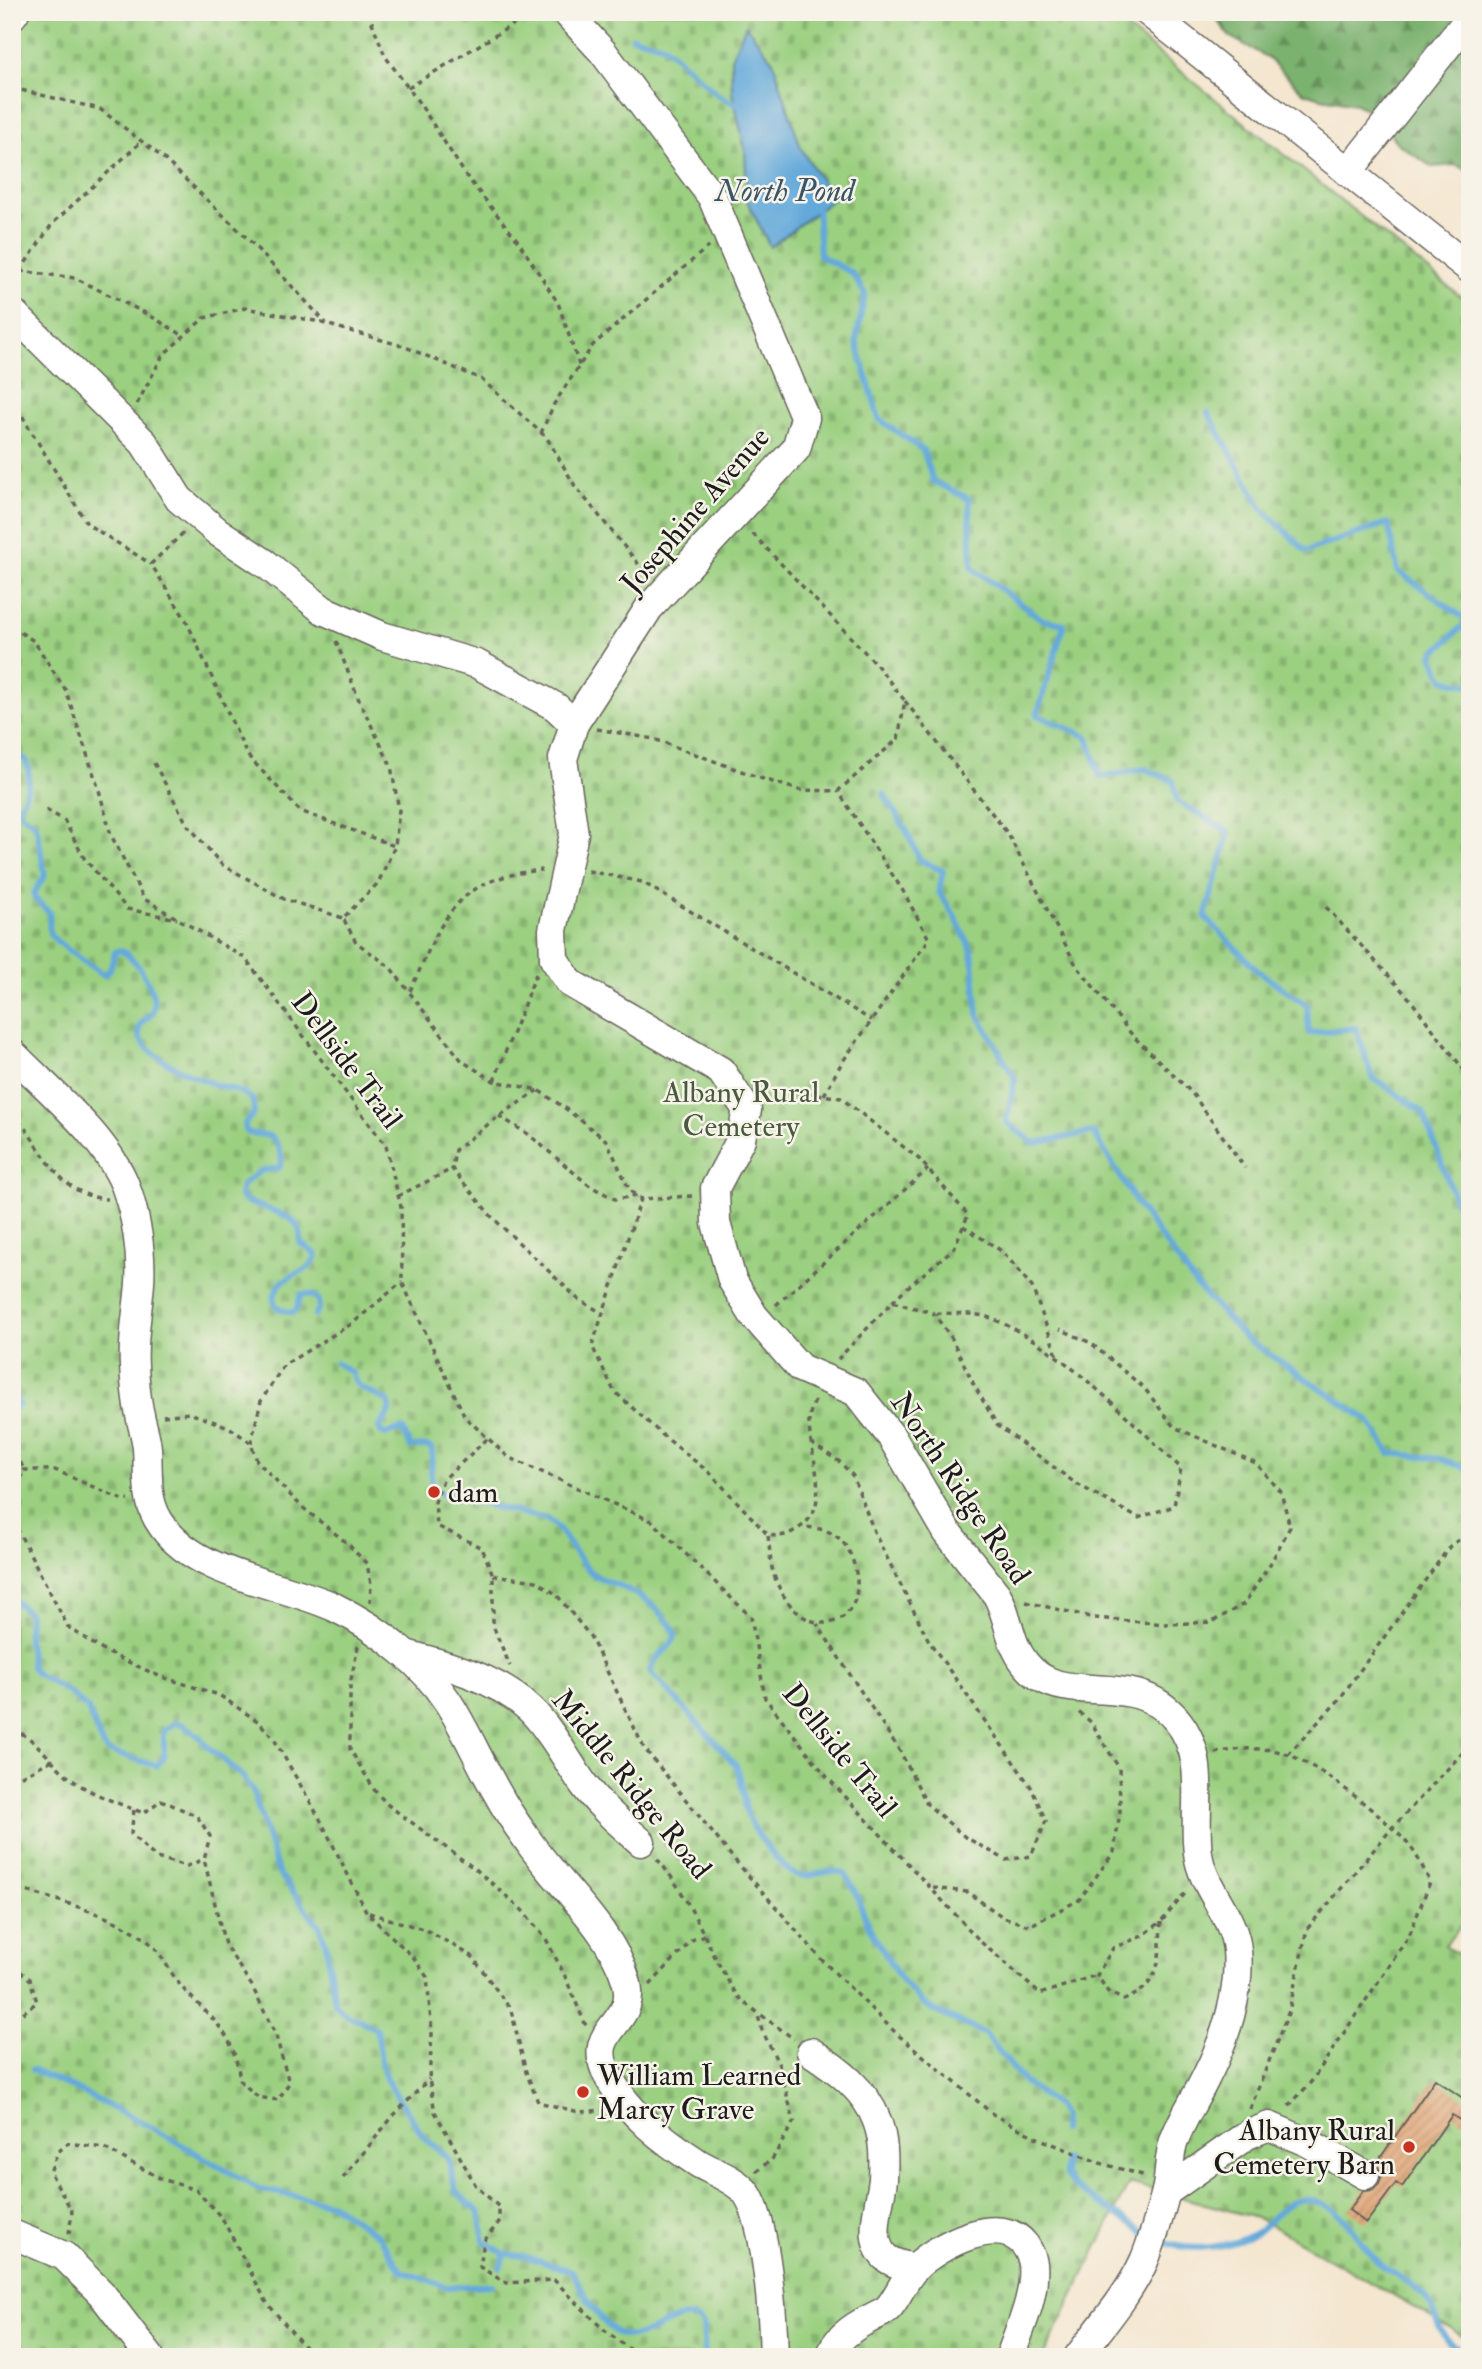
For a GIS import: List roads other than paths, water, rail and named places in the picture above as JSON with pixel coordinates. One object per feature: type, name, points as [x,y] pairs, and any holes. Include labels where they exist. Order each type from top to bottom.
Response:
[{"type":"street","name":"Josephine Avenue","points":[[566,12],[603,52],[712,197],[805,418],[796,449],[649,608],[574,724]]},
{"type":"street","points":[[1148,12],[1470,269]]},
{"type":"street","points":[[1348,172],[1470,17]]},
{"type":"street","points":[[12,312],[144,443],[179,499],[218,532],[265,564],[323,610],[382,636],[477,664],[556,707],[574,724]]},
{"type":"street","name":"North Ridge Road","points":[[574,724],[563,758],[574,834],[553,930],[554,960],[570,984],[721,1071],[747,1110],[741,1139],[715,1188],[716,1223],[732,1280],[758,1321],[800,1368],[856,1392],[891,1437],[947,1532],[998,1595],[1012,1642],[1024,1662],[1037,1676],[1054,1685],[1120,1689],[1155,1701],[1177,1720],[1186,1733],[1195,1756],[1198,1779],[1197,1841],[1203,1872],[1235,1936],[1238,1952],[1230,2015],[1220,2046],[1182,2120],[1168,2154],[1167,2188]]},
{"type":"street","name":"Middle Ridge Road","points":[[12,1052],[93,1137],[121,1178],[129,1198],[141,1261],[133,1362],[146,1438],[149,1501],[165,1531],[203,1559],[233,1573],[331,1606],[363,1623],[406,1654],[442,1690],[462,1722],[499,1796],[532,1847],[608,1943],[628,1985],[625,2012],[603,2040],[601,2052],[609,2077],[646,2125],[698,2163],[745,2190],[757,2214],[773,2316],[774,2357]]},
{"type":"street","name":"Middle Ridge Road","points":[[406,1654],[455,1668],[505,1691],[523,1704],[540,1721],[597,1801],[641,1842]]},
{"type":"street","points":[[811,2052],[840,2073],[870,2106],[877,2121],[884,2154],[876,2220],[877,2243],[880,2251],[892,2262],[915,2268]]},
{"type":"street","points":[[1078,2357],[1143,2263],[1167,2188],[1247,2135],[1269,2126],[1307,2142],[1365,2175]]},
{"type":"street","points":[[830,2357],[851,2327],[888,2309],[915,2268],[955,2242],[971,2235],[997,2231],[1020,2239],[1031,2255],[1033,2276],[1026,2313],[1010,2357]]},
{"type":"street","points":[[12,2234],[64,2256],[101,2293],[150,2357]]},
{"type":"water","name":"North Pond","points":[[746,25],[773,61],[801,148],[822,182],[836,197],[770,247],[747,201],[745,150],[732,92],[731,58]]},
{"type":"waterway","points":[[632,37],[663,45],[717,94],[742,108]]},
{"type":"waterway","points":[[817,204],[820,256],[852,273],[865,294],[856,341],[879,419],[923,450],[933,481],[969,499],[972,568],[1043,620],[1064,624],[1037,715],[1088,737],[1100,777],[1145,769],[1173,781],[1177,801],[1229,832],[1205,917],[1259,972],[1307,1005],[1309,1033],[1356,1028],[1372,1077],[1423,1112],[1463,1221],[1470,1231]]},
{"type":"waterway","points":[[1208,413],[1263,510],[1306,551],[1388,523],[1398,571],[1468,621],[1432,655],[1444,680],[1470,685]]},
{"type":"waterway","points":[[12,752],[26,760],[28,767],[28,784],[19,807],[21,814],[34,822],[37,829],[45,875],[34,893],[34,898],[49,912],[50,934],[105,975],[110,969],[115,952],[120,950],[127,954],[145,977],[153,995],[153,1012],[139,1028],[140,1037],[146,1046],[155,1055],[181,1070],[240,1092],[253,1101],[254,1113],[245,1123],[245,1130],[271,1136],[279,1147],[281,1159],[279,1168],[260,1171],[242,1185],[240,1196],[295,1223],[300,1232],[300,1243],[316,1254],[308,1267],[281,1284],[276,1291],[274,1302],[279,1309],[292,1313],[296,1310],[301,1294],[312,1295],[319,1300],[315,1315]]},
{"type":"waterway","points":[[884,794],[920,860],[943,871],[939,892],[972,951],[978,1014],[1015,1079],[1006,1122],[1034,1143],[1093,1132],[1139,1207],[1196,1285],[1245,1338],[1368,1420],[1390,1453],[1441,1459],[1470,1470]]},
{"type":"waterway","points":[[336,1363],[352,1373],[361,1388],[388,1401],[390,1411],[379,1428],[381,1432],[386,1434],[403,1429],[410,1447],[427,1446],[432,1449],[431,1475],[438,1491],[444,1495],[547,1519],[560,1531],[593,1574],[636,1594],[658,1611],[676,1634],[650,1671],[736,1765],[747,1813],[768,1848],[790,1872],[797,1875],[809,1876],[831,1871],[845,1874],[869,1927],[900,1979],[922,2003],[985,2034],[1024,2082],[1056,2105],[1063,2116],[1062,2130]]},
{"type":"waterway","points":[[12,1391],[19,1405],[12,1410]]},
{"type":"waterway","points":[[12,1598],[29,1614],[28,1642],[32,1667],[37,1674],[70,1693],[88,1710],[103,1746],[108,1751],[157,1766],[164,1757],[164,1730],[175,1723],[199,1736],[244,1778],[253,1791],[278,1872],[320,1927],[326,1945],[335,2004],[347,2016],[377,2030],[386,2079],[423,2136],[448,2158],[456,2192],[480,2213],[484,2241],[505,2254],[523,2256],[572,2271],[600,2317],[613,2330],[624,2336],[636,2336],[682,2317],[693,2318],[703,2324],[705,2357]]},
{"type":"waterway","points":[[32,2070],[145,2124],[259,2189],[330,2203],[378,2235],[401,2271],[447,2287],[492,2285]]},
{"type":"waterway","points":[[1065,2159],[1065,2174],[1073,2186],[1146,2234]]},
{"type":"waterway","points":[[1159,2240],[1183,2247],[1225,2245],[1251,2236],[1290,2203],[1297,2200],[1314,2201],[1337,2212],[1378,2262],[1420,2292],[1447,2340],[1470,2353]]},
{"type":"waterway","points":[[500,2267],[505,2254]]},
{"type":"place","name":"dam","points":[[434,1492]]},
{"type":"place","name":"William Learned Marcy Grave","points":[[583,2092]]},
{"type":"place","name":"Albany Rural Cemetery Barn","points":[[1409,2147]]},
{"type":"park label","name":"Albany Rural Cemetery","points":[[741,1109]]}]
